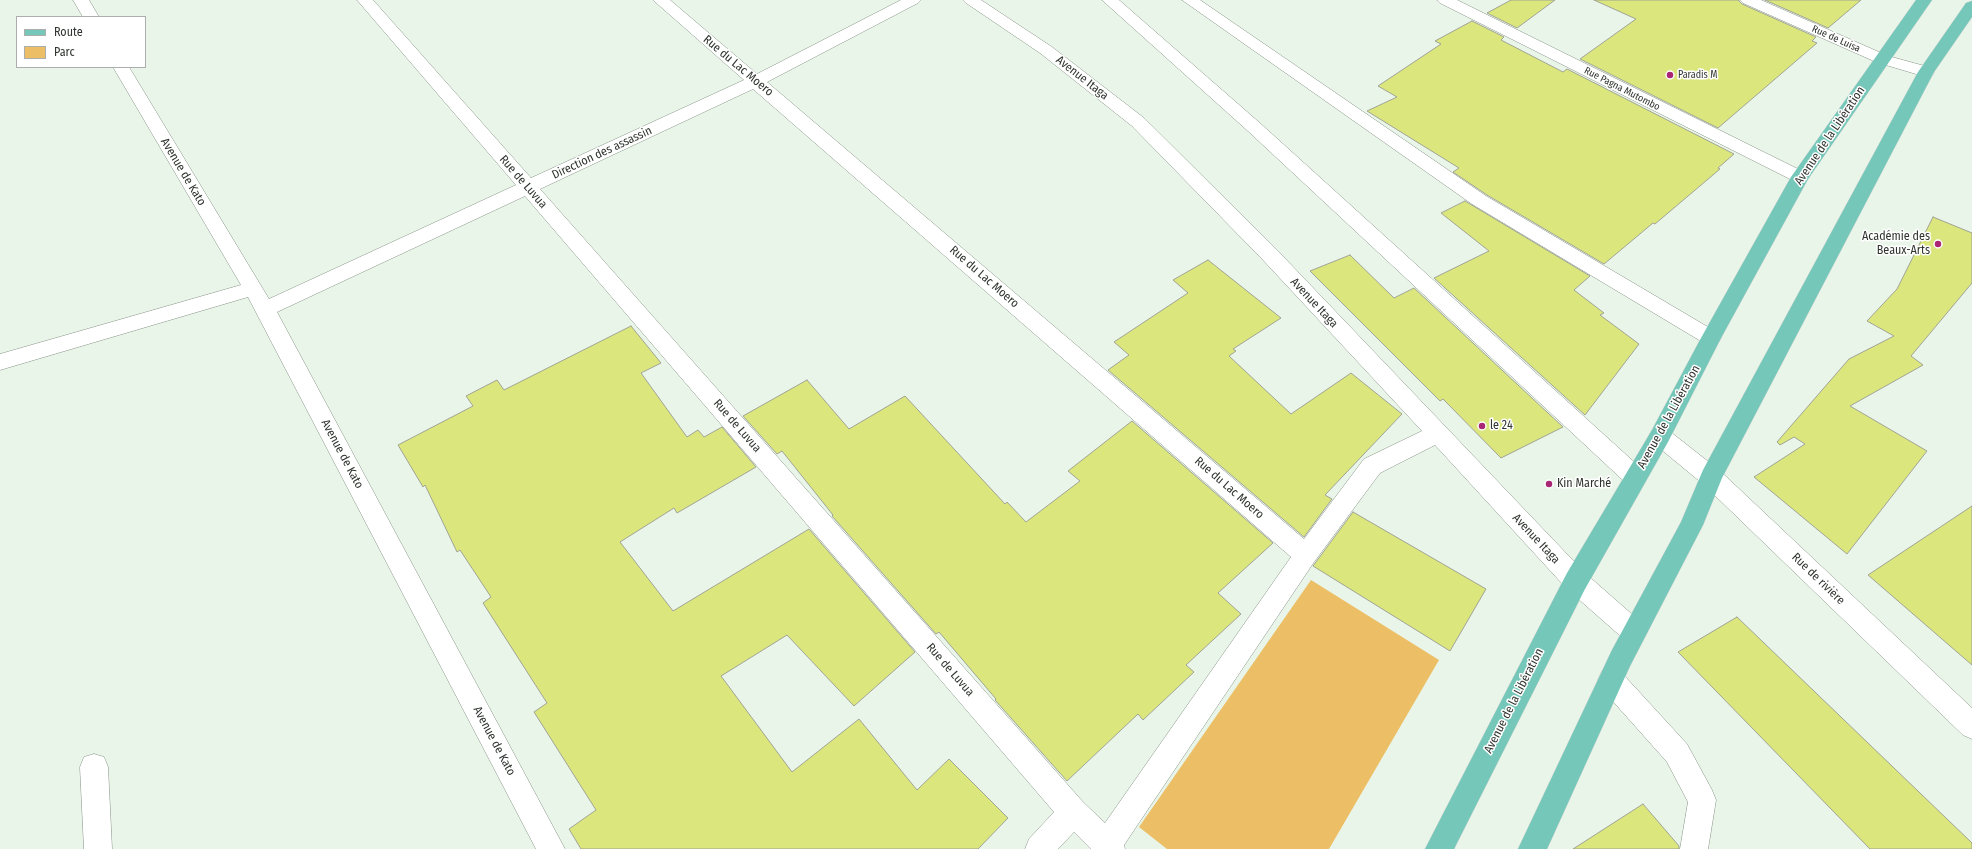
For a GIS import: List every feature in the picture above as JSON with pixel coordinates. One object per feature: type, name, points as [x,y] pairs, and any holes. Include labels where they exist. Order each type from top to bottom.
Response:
[{"type":"main road","name":"Avenue de la Libération","points":[[1439,849],[1576,581],[1660,436],[1711,338],[1800,177],[1924,0]]},
{"type":"main road","points":[[1532,849],[1634,632],[1691,525],[1712,477],[1926,72],[1972,6]]},
{"type":"street","points":[[81,0],[90,16]]},
{"type":"street","name":"Rue de Luvua","points":[[365,0],[1073,812],[1109,847]]},
{"type":"street","name":"Rue du Lac Moero","points":[[661,0],[1306,554]]},
{"type":"street","name":"Direction des assassin","points":[[265,309],[756,81],[913,0]]},
{"type":"street","name":"Avenue Itaga","points":[[971,0],[1046,50],[1138,122],[1208,190],[1576,581],[1634,632]]},
{"type":"street","points":[[1110,0],[1395,256],[1635,477]]},
{"type":"street","points":[[1190,0],[1479,200],[1711,338]]},
{"type":"street","name":"Rue Pagna Mutombo","points":[[1445,0],[1800,177]]},
{"type":"street","name":"Rue de Luisa","points":[[1748,0],[1882,59],[1926,72]]},
{"type":"street","name":"Avenue de Kato","points":[[122,68],[265,309],[551,849]]},
{"type":"street","points":[[0,362],[252,289]]},
{"type":"street","points":[[1109,847],[1306,554],[1372,466],[1437,434]]},
{"type":"street","name":"Rue de rivière","points":[[1660,436],[1712,477],[1972,726]]},
{"type":"street","points":[[1611,680],[1677,753],[1702,800],[1694,849]]},
{"type":"street","points":[[94,767],[98,849]]},
{"type":"street","points":[[1039,849],[1073,812]]},
{"type":"green space","points":[[1311,580],[1439,660],[1329,849],[1167,849],[1139,827]]},
{"type":"building","points":[[1511,0],[1555,0],[1517,28],[1487,13]]},
{"type":"building","points":[[1594,0],[1738,0],[1742,4],[1816,37],[1812,41],[1817,43],[1718,128],[1580,59],[1636,19]]},
{"type":"building","points":[[1765,0],[1861,0],[1828,28]]},
{"type":"building","points":[[1472,21],[1504,37],[1501,40],[1563,72],[1567,69],[1734,154],[1718,168],[1720,169],[1655,224],[1653,223],[1604,264],[1487,195],[1453,172],[1459,168],[1367,111],[1397,97],[1378,86],[1441,44],[1435,41]]},
{"type":"building","points":[[1465,201],[1590,276],[1574,290],[1604,313],[1600,315],[1639,344],[1585,415],[1434,278],[1489,251],[1441,213]]},
{"type":"building","points":[[1933,217],[1972,233],[1972,283],[1911,356],[1923,365],[1850,406],[1927,451],[1847,554],[1754,477],[1805,444],[1794,437],[1780,445],[1777,442],[1849,359],[1894,336],[1867,321],[1897,289]]},
{"type":"building","points":[[1350,255],[1394,298],[1414,288],[1563,427],[1501,458],[1443,399],[1440,401],[1310,271]]},
{"type":"building","points":[[1208,260],[1281,318],[1233,349],[1236,351],[1229,356],[1291,414],[1351,373],[1402,414],[1325,495],[1332,499],[1304,537],[1108,370],[1129,355],[1114,342],[1188,293],[1173,280]]},
{"type":"building","points":[[631,326],[661,363],[641,373],[687,437],[698,430],[704,437],[722,427],[756,467],[677,513],[674,508],[620,542],[673,611],[809,529],[915,652],[854,706],[787,635],[721,676],[792,772],[859,719],[917,790],[949,759],[1008,818],[978,849],[581,849],[569,829],[596,810],[534,712],[547,703],[483,603],[491,597],[460,550],[457,552],[425,485],[423,487],[398,445],[473,406],[466,396],[497,380],[504,390]]},
{"type":"building","points":[[807,380],[849,429],[905,396],[1005,504],[1007,502],[1026,522],[1080,481],[1068,471],[1132,421],[1273,543],[1218,593],[1241,614],[1186,665],[1194,672],[1143,720],[1138,714],[1067,781],[995,700],[996,699],[939,632],[936,634],[832,516],[833,515],[782,451],[777,454],[743,416]]},
{"type":"building","points":[[1972,506],[1972,665],[1868,575]]},
{"type":"building","points":[[1353,512],[1486,589],[1450,651],[1313,566]]},
{"type":"building","points":[[1737,617],[1972,843],[1972,849],[1870,849],[1678,652]]},
{"type":"building","points":[[1643,804],[1679,846],[1679,849],[1573,849]]},
{"type":"place","name":"Paradis M","points":[[1670,75]]},
{"type":"place","name":"Académie des Beaux-Arts","points":[[1938,244]]},
{"type":"place","name":"le 24","points":[[1482,426]]},
{"type":"place","name":"Kin Marché","points":[[1549,484]]}]
